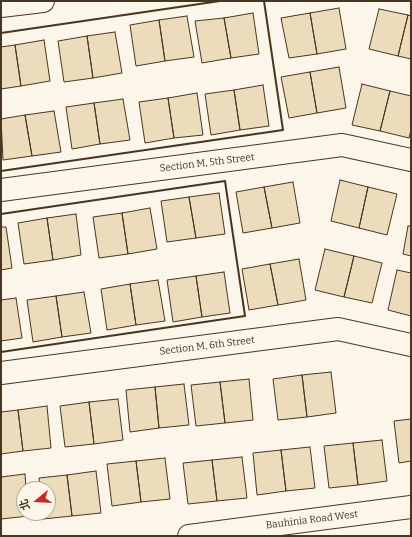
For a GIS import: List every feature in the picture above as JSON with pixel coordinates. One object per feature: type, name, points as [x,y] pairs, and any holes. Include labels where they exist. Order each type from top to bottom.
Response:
[{"type":"street","points":[[1,6],[43,1]]},
{"type":"street","name":"Section M, 5th Street","points":[[1,190],[342,145],[411,160]]},
{"type":"street","name":"Section M, 6th Street","points":[[1,373],[338,329],[411,345]]},
{"type":"street","name":"Bauhinia Road West","points":[[189,536],[411,507]]},
{"type":"building","points":[[339,8],[346,49],[317,54],[310,13]]},
{"type":"building","points":[[379,9],[408,15],[398,56],[369,49]]},
{"type":"building","points":[[253,13],[259,54],[231,58],[224,18]]},
{"type":"building","points":[[310,13],[317,54],[289,58],[281,18]]},
{"type":"building","points":[[408,15],[411,16],[411,59],[398,56]]},
{"type":"building","points":[[187,16],[194,57],[165,61],[159,20]]},
{"type":"building","points":[[224,18],[231,58],[202,63],[195,21]]},
{"type":"building","points":[[159,20],[165,61],[136,66],[130,25]]},
{"type":"building","points":[[115,32],[122,73],[93,78],[87,36]]},
{"type":"building","points":[[87,36],[93,78],[64,82],[58,41]]},
{"type":"building","points":[[44,40],[50,81],[21,86],[15,45]]},
{"type":"building","points":[[15,45],[21,86],[1,89],[1,47]]},
{"type":"building","points":[[339,67],[346,108],[317,113],[310,72]]},
{"type":"building","points":[[310,72],[317,113],[289,118],[281,77]]},
{"type":"building","points":[[362,84],[390,91],[380,131],[352,125]]},
{"type":"building","points":[[263,85],[269,126],[240,130],[234,90]]},
{"type":"building","points":[[234,90],[240,130],[211,135],[205,94]]},
{"type":"building","points":[[390,91],[411,96],[411,130],[409,138],[380,131]]},
{"type":"building","points":[[197,93],[203,135],[174,138],[168,98]]},
{"type":"building","points":[[168,98],[174,138],[145,143],[139,102]]},
{"type":"building","points":[[123,99],[130,140],[100,144],[94,103]]},
{"type":"building","points":[[94,103],[100,144],[72,149],[66,107]]},
{"type":"building","points":[[54,111],[61,152],[32,156],[25,115]]},
{"type":"building","points":[[25,115],[32,156],[3,160],[1,119]]},
{"type":"building","points":[[340,180],[368,187],[359,228],[331,221]]},
{"type":"building","points":[[293,182],[300,223],[272,228],[264,187]]},
{"type":"building","points":[[264,187],[272,228],[243,233],[236,192]]},
{"type":"building","points":[[368,187],[397,194],[387,235],[359,228]]},
{"type":"building","points":[[219,193],[225,234],[196,238],[189,197]]},
{"type":"building","points":[[189,197],[196,238],[167,242],[161,201]]},
{"type":"building","points":[[150,208],[157,249],[128,254],[122,213]]},
{"type":"building","points":[[122,213],[128,254],[99,258],[93,217]]},
{"type":"building","points":[[76,214],[81,255],[53,260],[47,218]]},
{"type":"building","points":[[47,218],[53,260],[24,264],[18,223]]},
{"type":"building","points":[[408,226],[411,226],[411,256],[403,254]]},
{"type":"building","points":[[1,227],[6,227],[12,268],[1,270]]},
{"type":"building","points":[[325,249],[354,256],[344,297],[315,290]]},
{"type":"building","points":[[354,256],[382,263],[372,303],[344,297]]},
{"type":"building","points":[[299,259],[306,300],[278,305],[270,264]]},
{"type":"building","points":[[270,264],[278,305],[249,310],[242,269]]},
{"type":"building","points":[[397,270],[411,273],[411,316],[388,310]]},
{"type":"building","points":[[224,272],[230,313],[202,317],[196,276]]},
{"type":"building","points":[[196,276],[202,317],[173,322],[167,280]]},
{"type":"building","points":[[158,280],[165,321],[136,325],[130,284]]},
{"type":"building","points":[[130,284],[136,325],[107,330],[101,289]]},
{"type":"building","points":[[84,292],[91,333],[62,337],[56,296]]},
{"type":"building","points":[[56,296],[62,337],[33,342],[27,300]]},
{"type":"building","points":[[16,298],[22,338],[1,341],[1,300]]},
{"type":"building","points":[[331,372],[336,413],[307,417],[302,375]]},
{"type":"building","points":[[302,375],[307,417],[278,420],[273,379]]},
{"type":"building","points":[[249,379],[253,420],[225,423],[220,382]]},
{"type":"building","points":[[220,382],[225,423],[196,426],[191,385]]},
{"type":"building","points":[[184,384],[189,425],[159,428],[155,387]]},
{"type":"building","points":[[155,387],[159,428],[130,432],[126,390]]},
{"type":"building","points":[[118,399],[123,440],[94,444],[89,402]]},
{"type":"building","points":[[89,402],[94,444],[65,447],[60,406]]},
{"type":"building","points":[[47,406],[51,448],[23,451],[18,410]]},
{"type":"building","points":[[18,410],[23,451],[1,454],[1,412]]},
{"type":"building","points":[[411,419],[411,461],[399,463],[394,421]]},
{"type":"building","points":[[382,440],[387,481],[358,485],[353,443]]},
{"type":"building","points":[[353,443],[358,485],[329,488],[324,446]]},
{"type":"building","points":[[310,447],[315,488],[286,491],[281,450]]},
{"type":"building","points":[[281,450],[286,491],[257,495],[253,453]]},
{"type":"building","points":[[242,457],[247,498],[217,501],[212,460]]},
{"type":"building","points":[[165,458],[170,499],[141,502],[136,461]]},
{"type":"building","points":[[212,460],[217,501],[188,504],[183,463]]},
{"type":"building","points":[[136,461],[141,502],[112,506],[107,464]]},
{"type":"building","points":[[96,471],[101,513],[72,516],[67,475]]},
{"type":"building","points":[[25,474],[25,481],[16,481],[16,517],[1,519],[1,477]]},
{"type":"building","points":[[67,475],[72,516],[56,518],[56,481],[39,481],[39,478]]},
{"type":"wall","points":[[1,33],[220,1]]},
{"type":"wall","points":[[1,171],[283,130],[264,1]]},
{"type":"wall","points":[[1,214],[225,181],[245,316],[1,352]]}]
